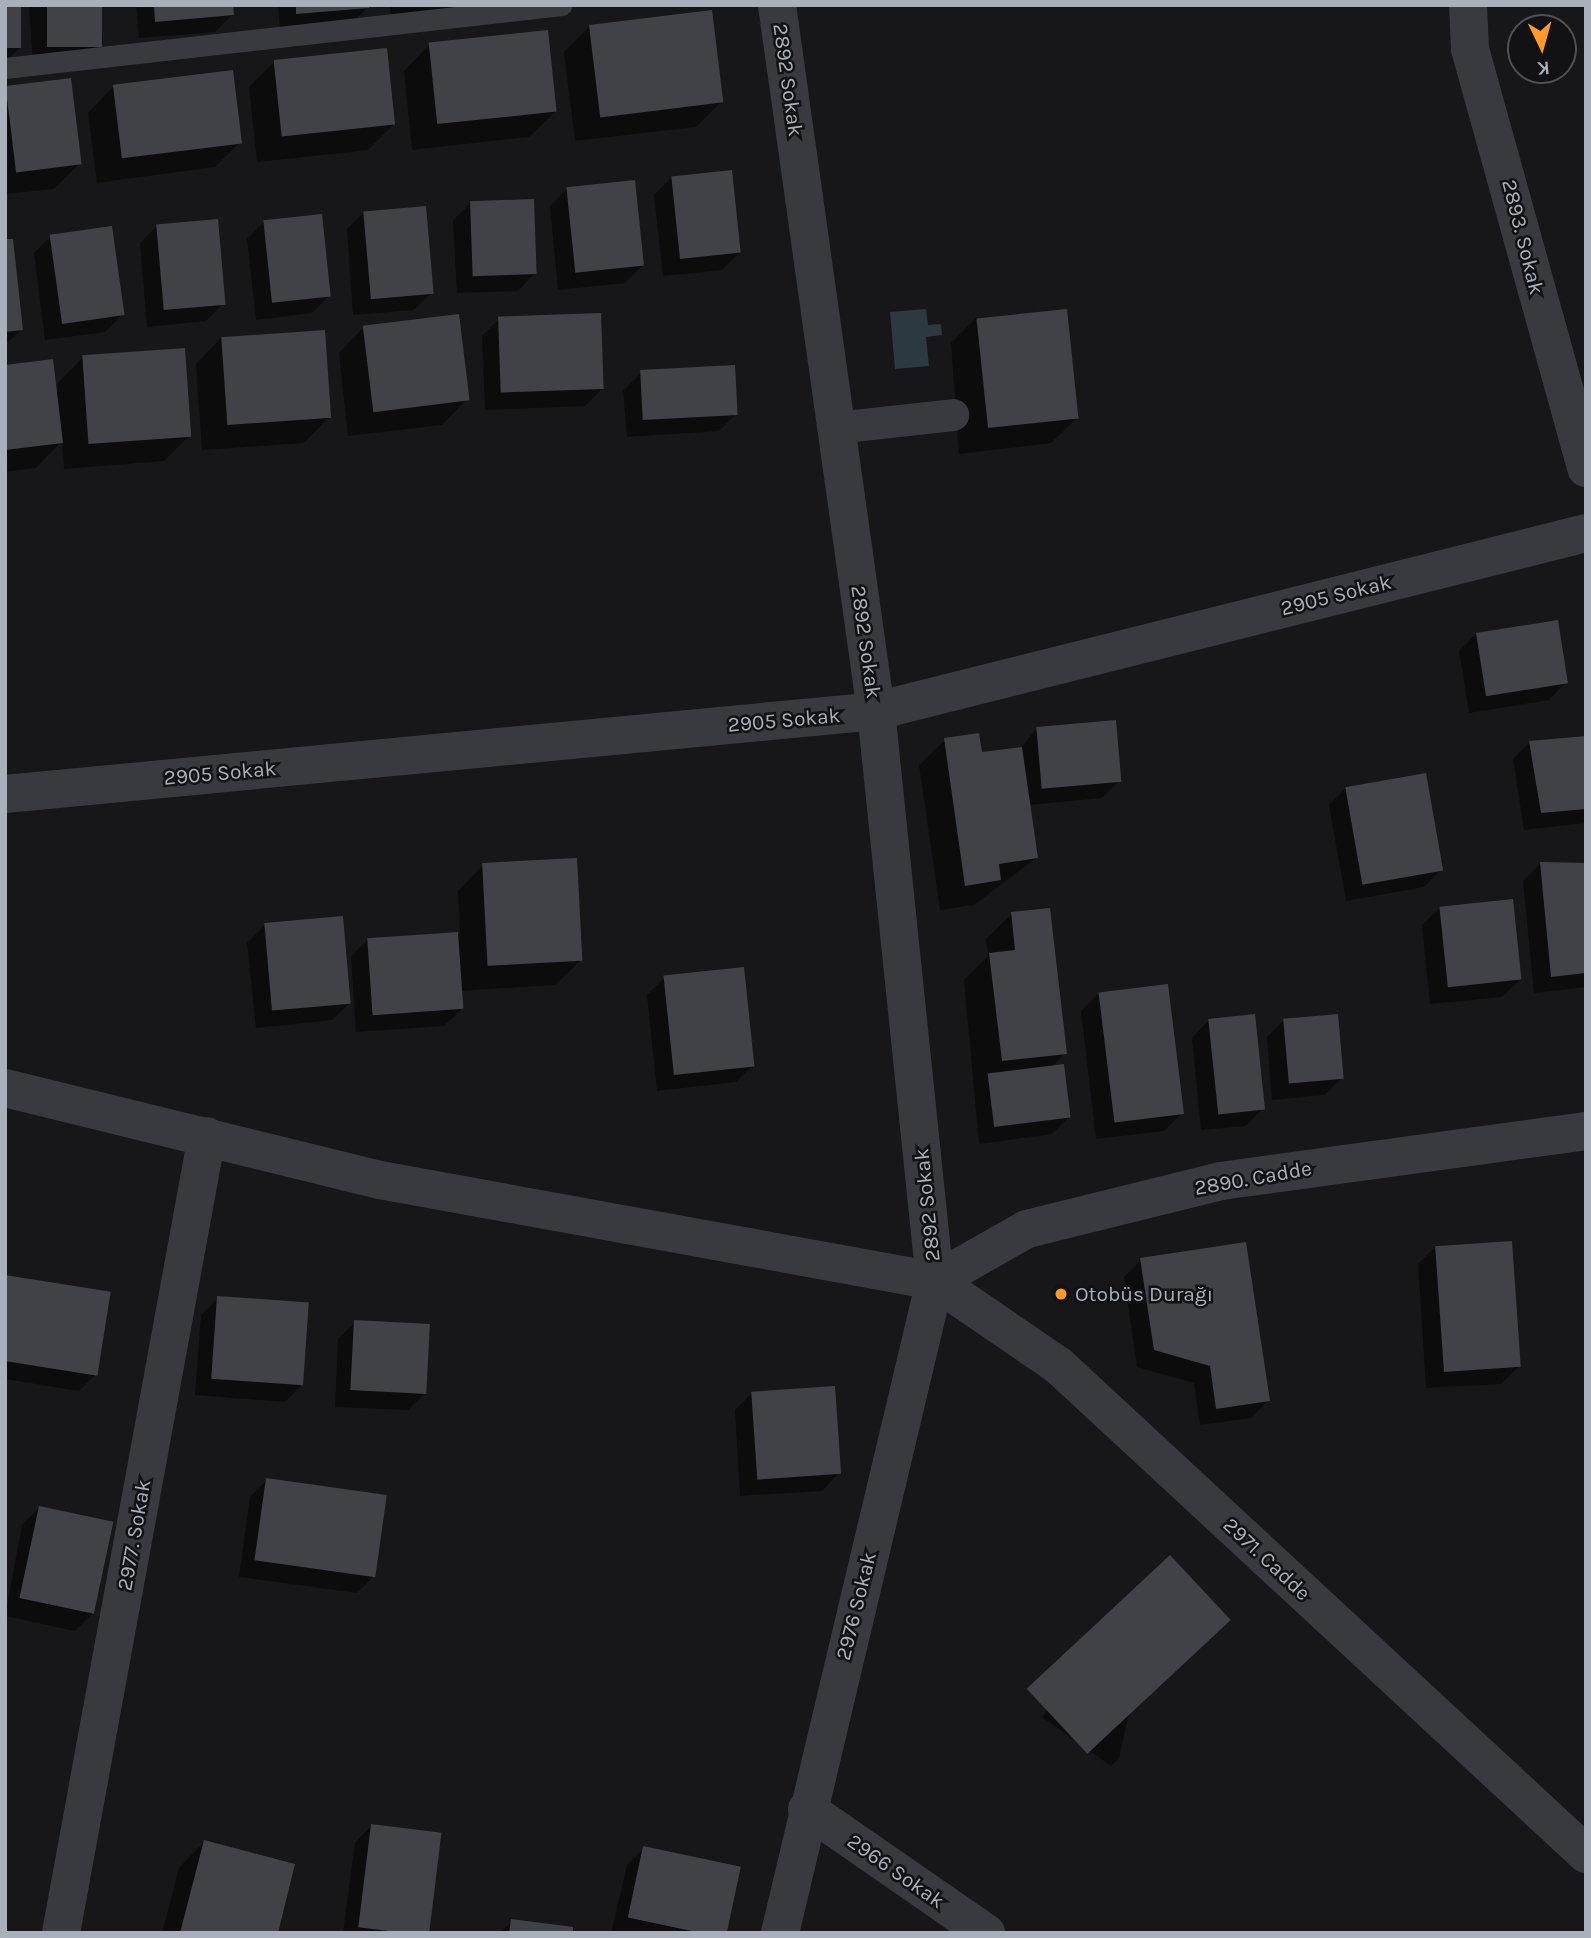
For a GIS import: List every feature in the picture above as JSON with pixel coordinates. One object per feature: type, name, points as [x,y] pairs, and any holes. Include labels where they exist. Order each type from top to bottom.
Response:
[{"type":"street","name":"2892 Sokak","points":[[777,5],[876,711],[935,1281]]},
{"type":"street","name":"2893. Sokak","points":[[1468,5],[1470,49],[1586,468]]},
{"type":"street","points":[[836,428],[953,415]]},
{"type":"street","name":"2905 Sokak","points":[[5,794],[876,711],[1586,533]]},
{"type":"street","points":[[5,1088],[380,1180],[935,1281]]},
{"type":"street","name":"2890. Cadde","points":[[935,1281],[1027,1230],[1221,1181],[1586,1131]]},
{"type":"street","name":"2977. Sokak","points":[[61,1933],[207,1136]]},
{"type":"street","name":"2976 Sokak","points":[[780,1933],[807,1809],[935,1281]]},
{"type":"street","name":"2971. Cadde","points":[[935,1281],[1059,1366],[1586,1854]]},
{"type":"street","name":"2966 Sokak","points":[[807,1809],[986,1933]]},
{"type":"lane","points":[[5,68],[561,5]]},
{"type":"shaded area","points":[[926,309],[928,325],[941,324],[942,335],[926,337],[929,366],[895,369],[890,312]]},
{"type":"building","points":[[5,5],[21,5],[21,48],[5,48]]},
{"type":"building","points":[[47,5],[102,5],[102,47],[47,47]]},
{"type":"building","points":[[154,5],[233,5],[234,15],[155,22]]},
{"type":"building","points":[[296,5],[369,5],[369,8],[296,14]]},
{"type":"building","points":[[712,10],[723,102],[600,117],[589,25]]},
{"type":"building","points":[[548,30],[557,112],[437,124],[429,43]]},
{"type":"building","points":[[387,48],[395,125],[282,136],[274,60]]},
{"type":"building","points":[[233,70],[242,143],[122,158],[113,85]]},
{"type":"building","points":[[71,78],[82,164],[16,172],[5,86]]},
{"type":"building","points":[[732,170],[741,253],[680,259],[671,176]]},
{"type":"building","points":[[635,180],[644,266],[575,273],[566,187]]},
{"type":"building","points":[[534,199],[537,274],[473,276],[470,201]]},
{"type":"building","points":[[426,206],[434,294],[371,299],[363,211]]},
{"type":"building","points":[[322,214],[331,297],[272,303],[263,220]]},
{"type":"building","points":[[218,219],[225,305],[164,310],[156,224]]},
{"type":"building","points":[[112,226],[125,315],[62,324],[50,235]]},
{"type":"building","points":[[5,239],[13,239],[23,330],[5,332]]},
{"type":"building","points":[[1067,309],[1078,418],[988,428],[976,319]]},
{"type":"building","points":[[601,313],[604,389],[501,393],[498,317]]},
{"type":"building","points":[[459,314],[470,400],[373,412],[363,326]]},
{"type":"building","points":[[325,330],[331,418],[227,425],[221,337]]},
{"type":"building","points":[[185,348],[191,437],[88,444],[82,355]]},
{"type":"building","points":[[53,359],[63,443],[5,450],[5,365]]},
{"type":"building","points":[[735,365],[738,415],[643,420],[640,370]]},
{"type":"building","points":[[1558,620],[1568,683],[1486,696],[1476,633]]},
{"type":"building","points":[[1116,720],[1121,782],[1042,789],[1036,727]]},
{"type":"building","points":[[979,733],[982,752],[1022,747],[1038,858],[999,864],[1001,880],[965,886],[944,738]]},
{"type":"building","points":[[1586,736],[1586,809],[1541,813],[1529,741]]},
{"type":"building","points":[[1426,773],[1443,870],[1362,885],[1345,787]]},
{"type":"building","points":[[577,858],[582,961],[488,966],[482,863]]},
{"type":"building","points":[[1540,862],[1586,863],[1586,973],[1551,977]]},
{"type":"building","points":[[1513,899],[1521,980],[1448,987],[1439,907]]},
{"type":"building","points":[[1050,908],[1067,1054],[1002,1061],[989,953],[1015,950],[1011,912]]},
{"type":"building","points":[[343,916],[351,1004],[272,1011],[264,923]]},
{"type":"building","points":[[458,932],[463,1009],[373,1015],[367,938]]},
{"type":"building","points":[[744,967],[754,1066],[674,1075],[663,975]]},
{"type":"building","points":[[1168,984],[1184,1114],[1114,1123],[1099,993]]},
{"type":"building","points":[[1255,1014],[1265,1109],[1218,1114],[1208,1019]]},
{"type":"building","points":[[1338,1014],[1344,1079],[1289,1084],[1283,1019]]},
{"type":"building","points":[[1064,1064],[1071,1118],[994,1127],[988,1073]]},
{"type":"building","points":[[1512,1241],[1521,1367],[1444,1372],[1435,1246]]},
{"type":"building","points":[[1246,1242],[1270,1401],[1216,1409],[1210,1366],[1154,1350],[1140,1258]]},
{"type":"building","points":[[5,1275],[111,1292],[97,1376],[5,1361]]},
{"type":"building","points":[[217,1296],[309,1302],[303,1385],[211,1379]]},
{"type":"building","points":[[354,1320],[430,1324],[426,1394],[350,1390]]},
{"type":"building","points":[[835,1386],[841,1474],[757,1480],[751,1392]]},
{"type":"building","points":[[266,1478],[387,1495],[375,1577],[254,1560]]},
{"type":"building","points":[[39,1506],[113,1522],[94,1614],[19,1598]]},
{"type":"building","points":[[1170,1555],[1231,1620],[1087,1754],[1027,1689]]},
{"type":"building","points":[[371,1824],[441,1833],[429,1933],[358,1927]]},
{"type":"building","points":[[204,1840],[295,1864],[278,1933],[180,1933]]},
{"type":"building","points":[[643,1846],[741,1867],[727,1933],[701,1933],[628,1917]]},
{"type":"building","points":[[511,1919],[573,1927],[573,1933],[509,1933]]},
{"type":"place","name":"Otobüs Durağı","points":[[1061,1294]]}]
